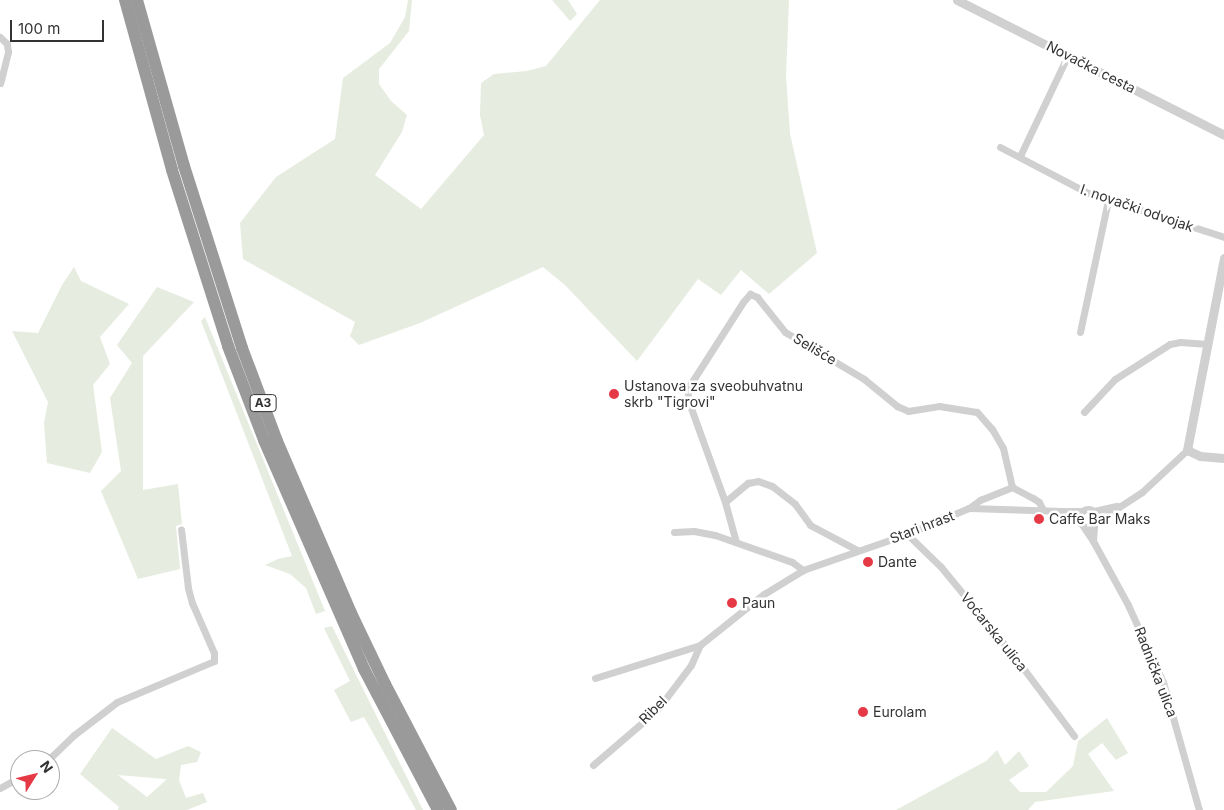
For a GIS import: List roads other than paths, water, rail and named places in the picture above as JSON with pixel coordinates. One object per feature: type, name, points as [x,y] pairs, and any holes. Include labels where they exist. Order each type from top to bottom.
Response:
[{"type":"highway","name":"A3","points":[[125,0],[175,179],[228,346],[264,440],[364,669],[438,810]]},
{"type":"highway","name":"A3","points":[[137,0],[184,166],[242,348],[277,441],[351,612],[385,684],[451,810]]},
{"type":"street","name":"Novačka cesta","points":[[958,0],[1224,135]]},
{"type":"street","points":[[0,37],[7,44],[8,52],[0,83]]},
{"type":"street","points":[[1020,156],[1068,55]]},
{"type":"street","name":"I. novački odvojak","points":[[1000,147],[1020,156],[1067,183],[1108,200],[1224,237]]},
{"type":"street","points":[[1080,332],[1108,200]]},
{"type":"street","points":[[1062,511],[1089,528],[1142,492],[1187,450],[1208,344],[1221,292],[1224,258]]},
{"type":"street","name":"Selišće","points":[[725,502],[688,400],[688,388],[750,294],[758,297],[785,332],[864,378],[897,406],[908,411],[938,406],[977,412],[992,429],[1003,448],[1012,488]]},
{"type":"street","points":[[1084,412],[1115,379],[1170,344],[1180,342],[1208,344]]},
{"type":"street","points":[[1187,450],[1200,456],[1224,458]]},
{"type":"street","points":[[736,542],[725,502],[748,483],[758,481],[772,486],[795,504],[810,524],[857,550]]},
{"type":"street","points":[[969,508],[980,500],[1012,488],[1039,502],[1042,510]]},
{"type":"street","points":[[1081,524],[1078,516],[1082,510],[1094,511],[1128,501]]},
{"type":"street","name":"Stari hrast","points":[[802,570],[837,560],[857,550],[907,534],[969,508],[1082,510]]},
{"type":"street","points":[[1093,541],[1097,516],[1094,511]]},
{"type":"street","name":"Radnička ulica","points":[[1081,524],[1093,541],[1132,613],[1160,674],[1175,718],[1199,810]]},
{"type":"street","points":[[58,750],[74,735],[117,702],[214,661],[214,653],[190,596],[181,529]]},
{"type":"street","points":[[674,532],[694,531],[736,542],[759,552],[792,562],[802,570]]},
{"type":"street","name":"Voćarska ulica","points":[[907,534],[941,567],[1014,656],[1074,736]]},
{"type":"street","name":"Ribel","points":[[595,678],[700,645],[764,594],[802,570]]},
{"type":"street","name":"Ribel","points":[[593,765],[657,710],[691,665],[700,645]]},
{"type":"place","name":"Ustanova za sveobuhvatnu skrb \"Tigrovi\"","points":[[614,394]]},
{"type":"place","name":"Caffe Bar Maks","points":[[1039,519]]},
{"type":"place","name":"Dante","points":[[868,562]]},
{"type":"place","name":"Paun","points":[[732,603]]},
{"type":"place","name":"Eurolam","points":[[863,712]]}]
